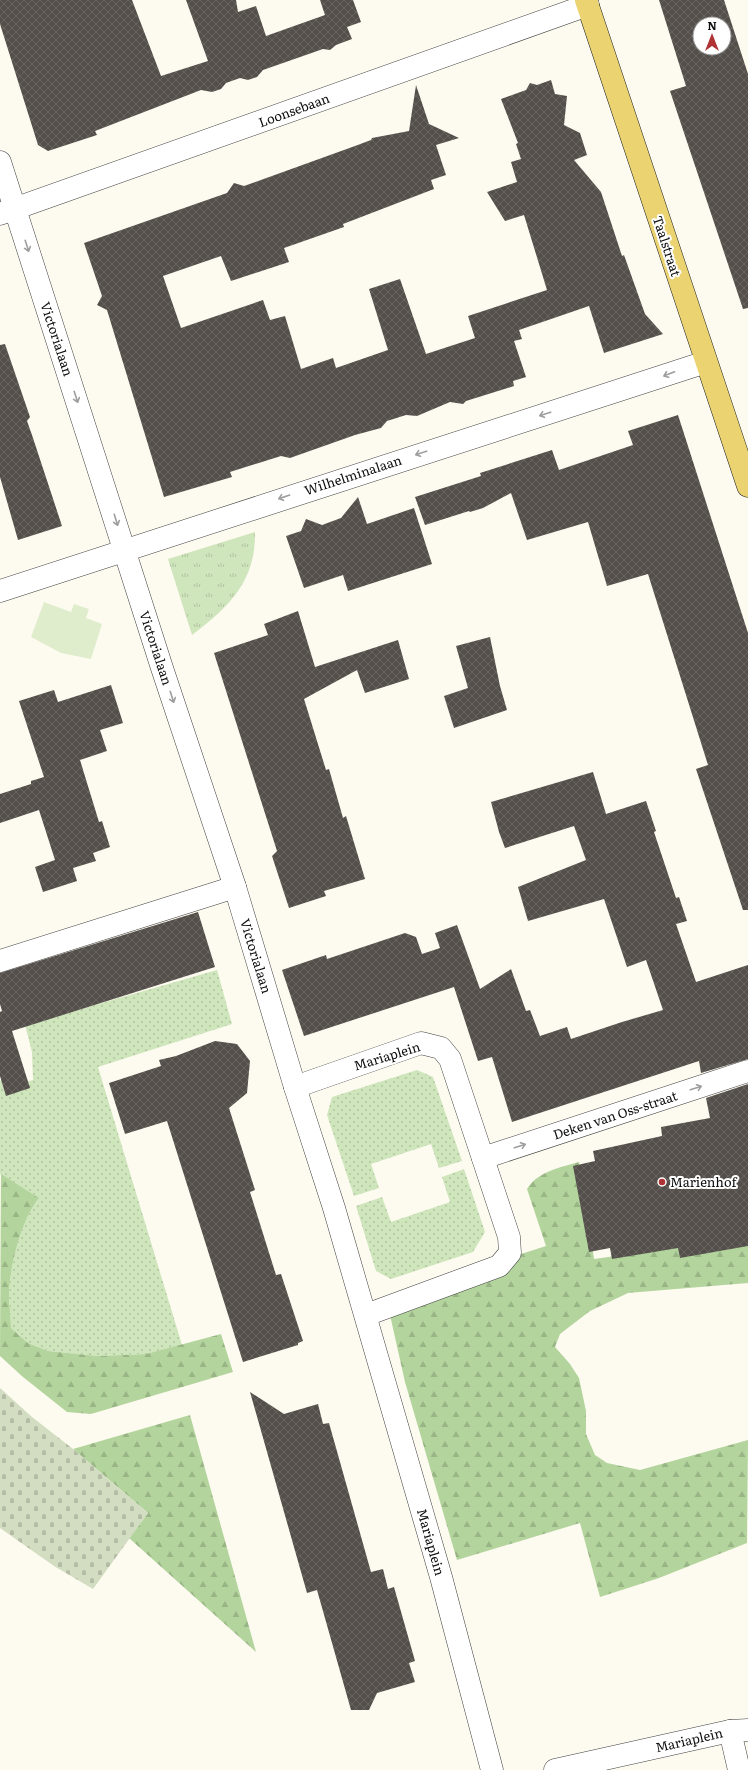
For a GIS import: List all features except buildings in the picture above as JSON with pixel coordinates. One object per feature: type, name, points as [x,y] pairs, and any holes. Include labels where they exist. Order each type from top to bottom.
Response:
[{"type":"main road","name":"Taalstraat","points":[[587,3],[748,486]]},
{"type":"street","name":"Loonsebaan","points":[[7,212],[587,3]]},
{"type":"street","name":"Victorialaan","points":[[0,162],[7,212],[125,550],[235,887],[295,1087]]},
{"type":"street","name":"Wilhelminalaan","points":[[0,591],[706,362]]},
{"type":"street","points":[[0,961],[235,887]]},
{"type":"street","name":"Mariaplein","points":[[366,1315],[500,1266],[510,1253],[509,1237],[450,1059],[440,1048],[421,1043],[295,1087],[334,1208],[366,1315],[440,1577],[492,1770]]},
{"type":"street","name":"Deken van Oss-straat","points":[[483,1158],[748,1071]]},
{"type":"street","points":[[739,1730],[739,1770]]},
{"type":"street","name":"Mariaplein","points":[[555,1770],[739,1730]]},
{"type":"green space","points":[[255,532],[251,565],[238,591],[218,614],[192,635],[168,559]]},
{"type":"green space","points":[[44,602],[71,612],[74,604],[89,609],[86,618],[102,624],[91,659],[61,653],[31,637]]},
{"type":"green space","points":[[217,970],[232,1024],[98,1067],[182,1345],[146,1354],[98,1356],[48,1351],[28,1343],[11,1328],[9,1294],[14,1257],[22,1230],[27,1218],[39,1198],[0,1174],[0,1081],[4,1078],[23,1083],[33,1080],[32,1052],[25,1025]]},
{"type":"green space","points":[[417,1070],[433,1077],[462,1161],[439,1168],[431,1144],[371,1164],[379,1188],[354,1196],[327,1115],[332,1097]]},
{"type":"green space","points":[[579,1162],[594,1259],[748,1238],[748,1283],[628,1293],[590,1311],[560,1334],[555,1347],[570,1364],[579,1378],[586,1411],[586,1434],[595,1455],[607,1463],[640,1470],[748,1440],[747,1543],[659,1578],[600,1597],[580,1523],[457,1560],[405,1382],[388,1306],[397,1294],[546,1246],[527,1189],[531,1183],[543,1174],[557,1168]]},
{"type":"green space","points":[[464,1169],[485,1232],[473,1252],[391,1279],[376,1271],[356,1206],[382,1197],[391,1222],[450,1202],[442,1177]]},
{"type":"green space","points":[[1,1174],[39,1198],[27,1218],[22,1231],[14,1257],[10,1283],[9,1298],[11,1328],[28,1343],[48,1351],[98,1356],[146,1354],[221,1334],[233,1372],[91,1414],[67,1412],[23,1377],[0,1356]]},
{"type":"green space","points":[[0,1388],[32,1417],[73,1449],[148,1513],[93,1589],[54,1566],[0,1528]]},
{"type":"green space","points":[[190,1415],[256,1652],[129,1538],[148,1513],[73,1449]]},
{"type":"place","name":"Marienhof","points":[[662,1182]]}]
